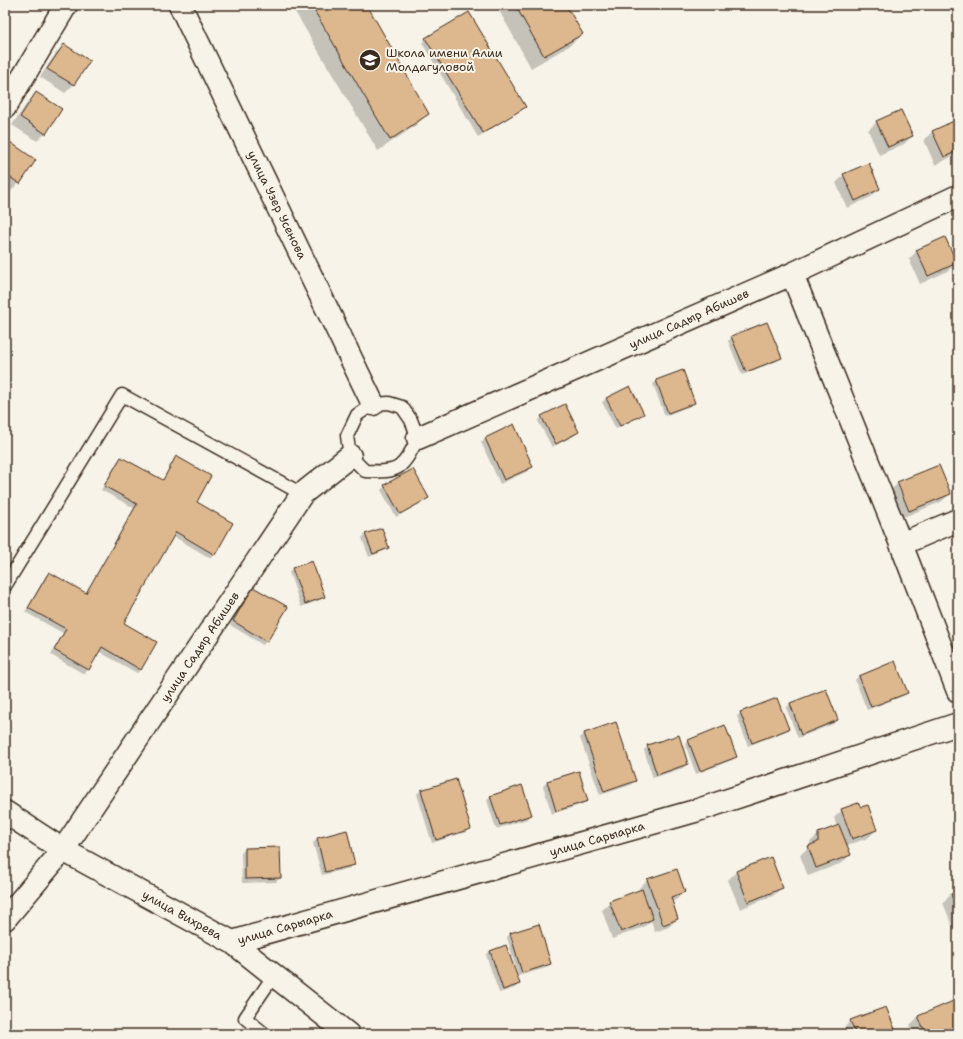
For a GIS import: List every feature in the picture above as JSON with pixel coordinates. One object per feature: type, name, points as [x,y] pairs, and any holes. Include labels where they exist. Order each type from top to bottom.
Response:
[{"type":"street","points":[[5,107],[66,5]]},
{"type":"street","name":"улица Узер Усенова","points":[[180,5],[373,404]]},
{"type":"street","name":"улица Садыр Абишев","points":[[418,438],[792,274],[958,196]]},
{"type":"street","points":[[792,274],[958,690]]},
{"type":"street","name":"улица Садыр Абишев","points":[[5,919],[64,850],[302,494],[350,456]]},
{"type":"street","points":[[901,544],[958,520]]},
{"type":"street","name":"улица Сарыарка","points":[[232,942],[695,811],[958,724]]},
{"type":"street","name":"улица Вихрева","points":[[5,812],[64,850],[232,942],[348,1034]]},
{"type":"lane","points":[[5,586],[122,395],[302,494]]},
{"type":"lane","points":[[389,403],[402,407],[411,420],[418,438],[407,459],[395,470],[384,472],[365,471],[350,456],[347,436],[357,415],[373,404],[389,403]]},
{"type":"lane","points":[[265,1034],[245,1018],[274,975]]},
{"type":"building","name":"Школа имени Алии Молдагуловой","points":[[311,5],[367,5],[429,114],[390,140]]},
{"type":"building","points":[[515,5],[566,5],[583,34],[544,56]]},
{"type":"building","points":[[469,12],[526,107],[483,133],[425,38]]},
{"type":"building","points":[[64,44],[90,61],[74,85],[47,69]]},
{"type":"building","points":[[36,92],[62,109],[46,134],[20,117]]},
{"type":"building","points":[[901,110],[913,136],[888,147],[876,121]]},
{"type":"building","points":[[958,119],[958,151],[944,157],[932,131]]},
{"type":"building","points":[[10,142],[36,160],[20,184],[5,174],[5,150]]},
{"type":"building","points":[[869,163],[880,189],[855,201],[843,174]]},
{"type":"building","points":[[945,237],[957,263],[928,276],[916,250]]},
{"type":"building","points":[[767,322],[782,358],[746,372],[731,336]]},
{"type":"building","points":[[683,370],[695,403],[668,413],[656,380]]},
{"type":"building","points":[[630,386],[644,414],[620,426],[606,398]]},
{"type":"building","points":[[565,404],[579,432],[556,444],[541,416]]},
{"type":"building","points":[[514,424],[533,467],[504,480],[485,438]]},
{"type":"building","points":[[176,456],[211,476],[197,502],[233,523],[215,555],[176,532],[124,623],[157,642],[141,670],[102,647],[89,670],[54,650],[66,629],[28,608],[49,572],[86,593],[137,504],[104,486],[121,457],[163,480]]},
{"type":"building","points":[[939,465],[951,494],[909,511],[897,482]]},
{"type":"building","points":[[413,469],[429,498],[400,514],[384,485]]},
{"type":"building","points":[[382,528],[389,548],[373,554],[365,534]]},
{"type":"building","points":[[312,561],[325,597],[305,604],[292,568]]},
{"type":"building","points":[[253,587],[288,607],[267,642],[233,621]]},
{"type":"building","points":[[895,661],[908,693],[871,707],[859,676]]},
{"type":"building","points":[[826,689],[838,720],[801,735],[790,703]]},
{"type":"building","points":[[777,698],[789,729],[752,743],[740,712]]},
{"type":"building","points":[[616,722],[636,781],[604,792],[584,733]]},
{"type":"building","points":[[725,725],[737,757],[700,771],[688,740]]},
{"type":"building","points":[[679,735],[688,764],[657,775],[647,745]]},
{"type":"building","points":[[579,771],[588,801],[556,811],[547,781]]},
{"type":"building","points":[[456,779],[471,829],[436,840],[421,790]]},
{"type":"building","points":[[522,785],[532,815],[500,825],[490,796]]},
{"type":"building","points":[[858,803],[861,807],[868,805],[877,830],[852,839],[841,809]]},
{"type":"building","points":[[839,825],[851,855],[816,868],[808,846],[818,842],[818,833]]},
{"type":"building","points":[[347,830],[355,865],[325,872],[317,838]]},
{"type":"building","points":[[280,847],[281,878],[245,879],[245,848]]},
{"type":"building","points":[[771,857],[783,888],[748,902],[736,871]]},
{"type":"building","points":[[677,869],[685,892],[671,897],[678,919],[663,925],[647,879]]},
{"type":"building","points":[[642,889],[653,919],[621,932],[609,901]]},
{"type":"building","points":[[958,891],[958,912],[951,894]]},
{"type":"building","points":[[539,924],[551,964],[522,973],[510,933]]},
{"type":"building","points":[[506,945],[520,984],[503,990],[490,951]]},
{"type":"building","points":[[958,999],[958,1034],[926,1034],[918,1016]]},
{"type":"building","points":[[886,1007],[897,1034],[856,1034],[850,1020]]},
{"type":"place","name":"Школа имени Алии Молдагуловой","points":[[370,60]]}]
